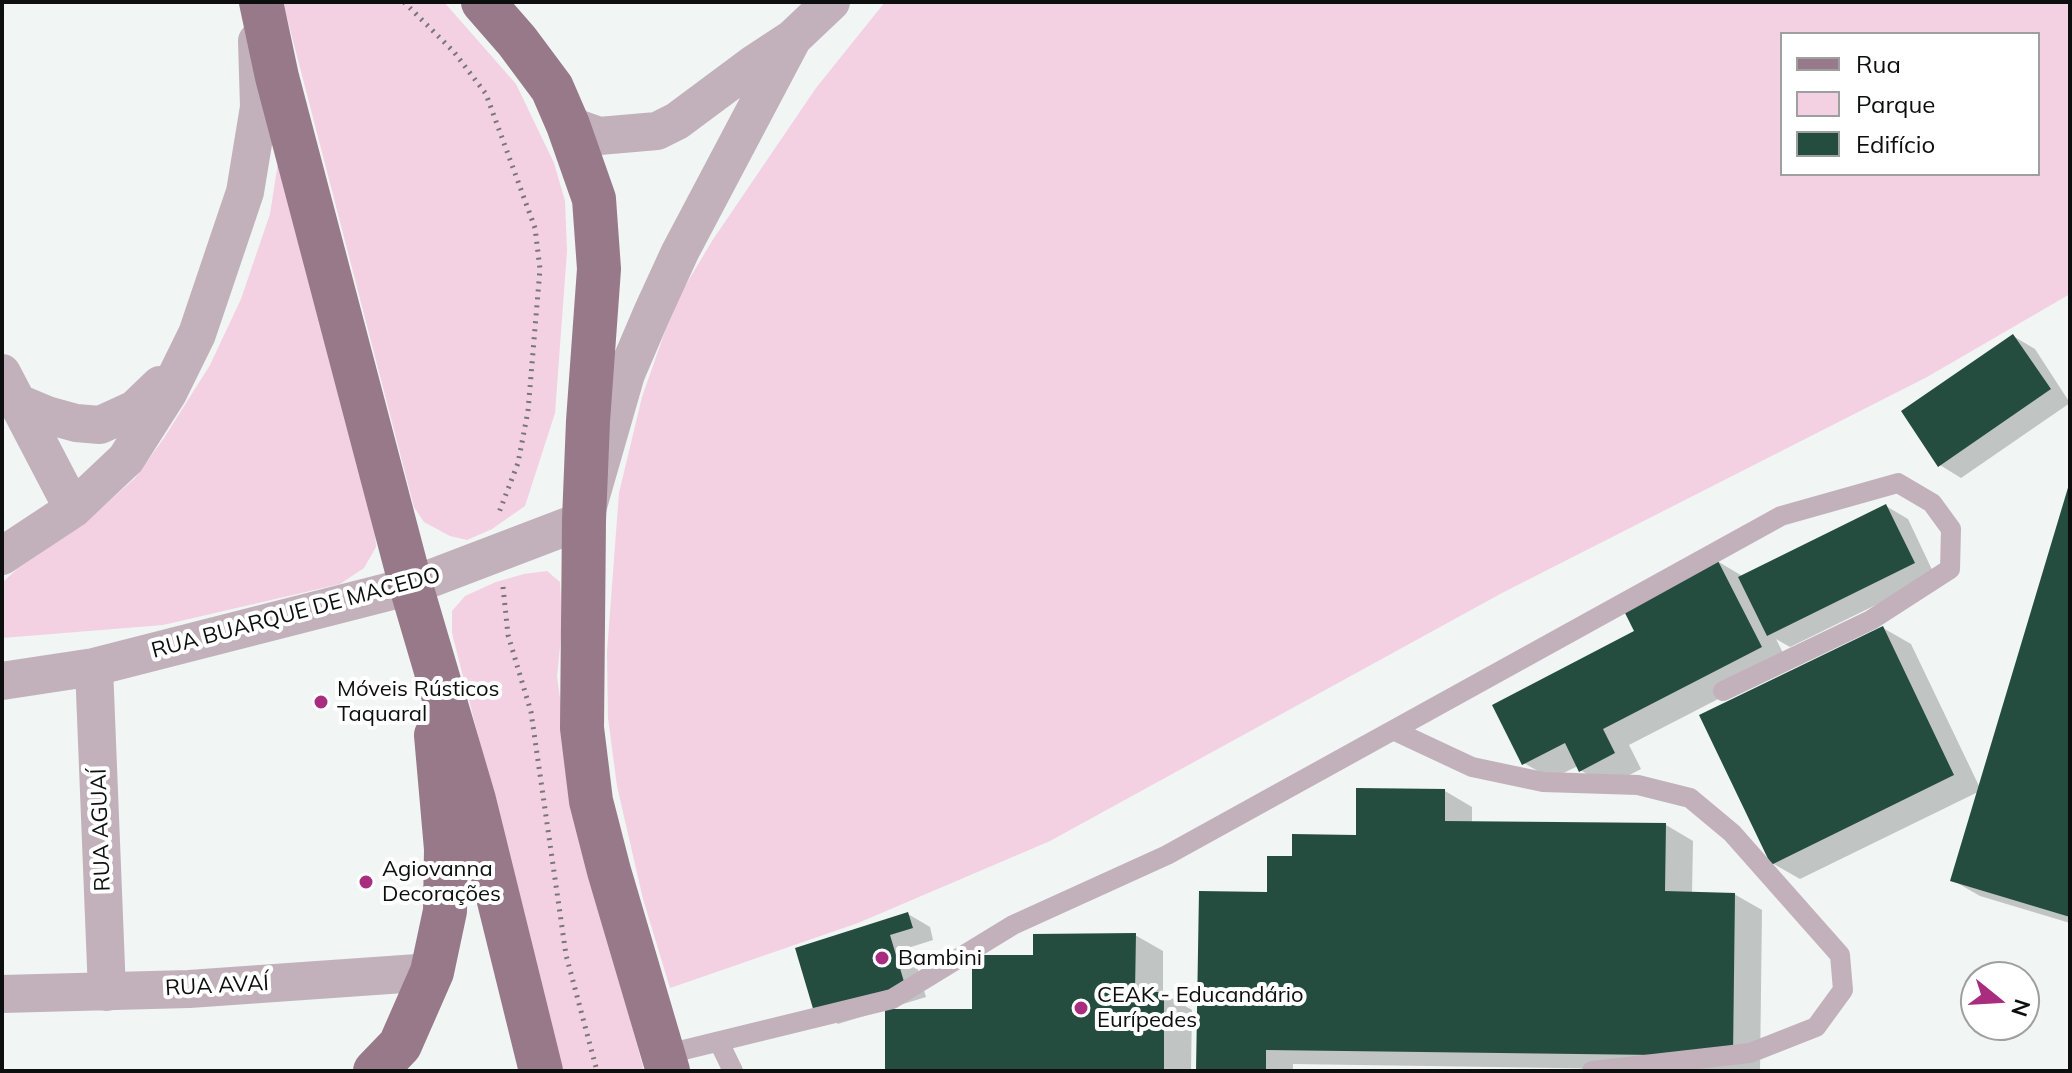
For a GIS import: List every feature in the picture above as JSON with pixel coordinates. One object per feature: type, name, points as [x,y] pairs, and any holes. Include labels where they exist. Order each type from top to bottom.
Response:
[{"type":"main road","points":[[259,2],[411,586],[474,800],[541,1071]]},
{"type":"main road","points":[[483,2],[552,88],[594,199],[599,269],[584,520],[582,728],[591,801],[666,1063]]},
{"type":"main road","points":[[375,1071],[400,1045],[432,972],[445,911],[446,849],[428,645]]},
{"type":"street","points":[[2,556],[73,509],[126,459],[168,393],[197,334],[245,192],[259,107],[259,2]]},
{"type":"street","points":[[568,125],[599,136],[657,131],[677,121],[793,38],[831,2]]},
{"type":"street","points":[[584,520],[626,374],[652,313],[680,252],[793,38]]},
{"type":"street","points":[[9,387],[47,415],[76,423],[100,425],[135,409],[160,384],[197,334]]},
{"type":"street","points":[[9,387],[73,509]]},
{"type":"street","name":"RUA BUARQUE DE MACEDO","points":[[3,680],[94,667],[411,586],[584,520]]},
{"type":"street","name":"RUA AGUAÍ","points":[[94,667],[107,992]]},
{"type":"street","name":"RUA AVAÍ","points":[[2,994],[107,992],[432,972]]},
{"type":"lane","points":[[666,1063],[719,1042],[892,999],[1013,925],[1167,855],[1781,516],[1898,483],[1932,503],[1951,529],[1950,569],[1871,620],[1723,691]]},
{"type":"lane","points":[[1395,731],[1472,767],[1543,782],[1638,785],[1690,798],[1732,833],[1840,955],[1843,990],[1816,1027],[1750,1053],[1592,1071]]},
{"type":"lane","points":[[719,1042],[733,1071]]},
{"type":"green space","points":[[283,2],[444,2],[516,84],[554,163],[565,201],[567,251],[555,413],[525,506],[492,529],[467,540],[450,536],[424,522],[414,507]]},
{"type":"green space","points":[[885,2],[2070,2],[2070,294],[1927,377],[1502,593],[1050,841],[858,923],[670,988],[643,899],[617,786],[608,718],[607,652],[619,493],[642,397],[675,303],[712,241],[816,88]]},
{"type":"green space","points":[[281,144],[374,514],[376,547],[364,568],[340,584],[163,625],[2,638],[2,583],[17,569],[85,523],[135,478],[210,365],[241,299],[270,214]]},
{"type":"green space","points":[[547,571],[560,582],[562,626],[557,677],[578,823],[644,1071],[563,1071],[452,633],[452,611],[465,596],[496,582]]},
{"type":"building","points":[[2013,334],[2051,389],[1938,467],[1901,411]]},
{"type":"building","points":[[2070,481],[2070,917],[1950,881]]},
{"type":"building","points":[[1886,504],[1915,563],[1767,636],[1738,577]]},
{"type":"building","points":[[1717,559],[1762,647],[1603,729],[1615,753],[1579,772],[1565,743],[1522,765],[1492,705],[1634,631],[1622,607]]},
{"type":"building","points":[[1883,626],[1954,775],[1771,865],[1699,715]]},
{"type":"building","points":[[1356,788],[1445,789],[1445,821],[1666,823],[1665,891],[1735,893],[1733,1056],[1266,1050],[1266,1071],[1196,1071],[1199,891],[1267,892],[1267,856],[1292,856],[1292,834],[1356,835]]},
{"type":"building","points":[[908,912],[913,928],[890,935],[905,985],[814,1012],[795,948]]},
{"type":"building","points":[[1136,933],[1135,992],[1164,992],[1164,1071],[885,1071],[885,1009],[972,1009],[972,955],[1033,955],[1033,934]]},
{"type":"place","name":"Móveis Rústicos Taquaral","points":[[321,702]]},
{"type":"place","name":"Agiovanna Decorações","points":[[366,882]]},
{"type":"place","name":"Bambini","points":[[882,958]]},
{"type":"place","name":"CEAK - Educandário Eurípedes","points":[[1081,1008]]}]
